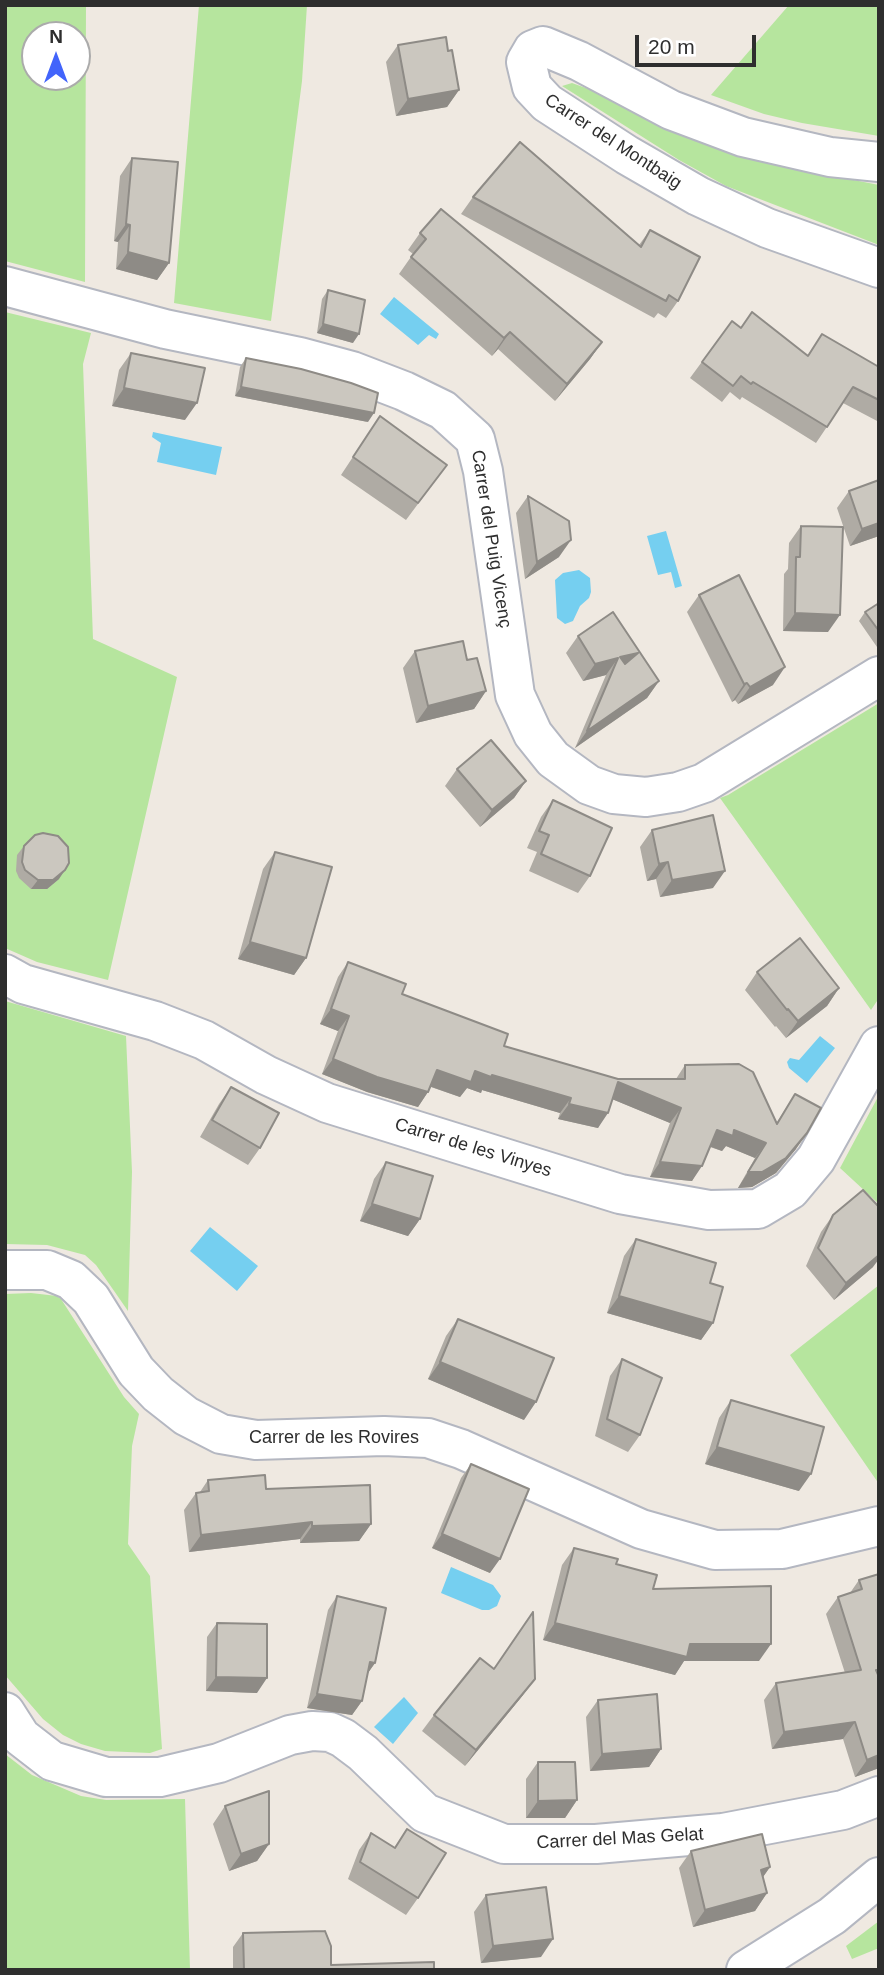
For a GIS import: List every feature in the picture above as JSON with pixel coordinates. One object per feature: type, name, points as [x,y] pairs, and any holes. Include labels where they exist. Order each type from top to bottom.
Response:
[{"type":"street","name":"Carrer del Montbaig","points":[[879,162],[830,157],[743,137],[671,110],[579,61],[543,46],[533,50],[526,62],[532,87],[547,103],[627,155],[698,196],[767,228],[879,268]]},
{"type":"street","name":"Carrer del Puig Vicenç","points":[[5,286],[165,329],[300,357],[352,371],[404,391],[443,410],[475,439],[483,471],[515,695],[533,734],[554,759],[589,785],[614,794],[646,797],[678,792],[704,783],[879,676]]},
{"type":"street","name":"Carrer de les Vinyes","points":[[5,974],[23,984],[155,1021],[204,1040],[266,1075],[327,1102],[609,1190],[709,1210],[758,1209],[790,1190],[816,1159],[879,1045]]},
{"type":"street","name":"Carrer de les Rovires","points":[[5,1270],[47,1270],[71,1280],[91,1299],[136,1371],[158,1394],[186,1416],[221,1434],[256,1440],[384,1436],[428,1438],[461,1449],[641,1529],[715,1550],[782,1549],[879,1526]]},
{"type":"street","name":"Carrer del Mas Gelat","points":[[5,1712],[21,1737],[52,1761],[106,1777],[160,1777],[219,1763],[290,1735],[312,1731],[330,1732],[363,1753],[425,1813],[504,1844],[596,1844],[723,1833],[843,1810],[879,1796]]},
{"type":"street","points":[[746,1970],[832,1916],[879,1877]]},
{"type":"green space","points":[[5,5],[86,5],[86,21],[21,21],[21,91],[86,91],[85,282],[5,261]]},
{"type":"green space","points":[[199,5],[307,5],[302,81],[271,321],[174,303]]},
{"type":"green space","points":[[789,5],[879,5],[879,136],[764,114],[711,95]]},
{"type":"green space","points":[[572,83],[741,153],[778,165],[879,185],[879,245],[726,186],[679,160],[562,86]]},
{"type":"green space","points":[[5,312],[91,333],[83,364],[93,639],[177,677],[108,980],[37,962],[5,948]]},
{"type":"green space","points":[[879,703],[879,998],[871,1010],[720,798]]},
{"type":"green space","points":[[5,1001],[126,1036],[132,1172],[128,1311],[96,1265],[85,1255],[47,1245],[5,1244]]},
{"type":"green space","points":[[879,1095],[879,1204],[840,1168]]},
{"type":"green space","points":[[879,1285],[879,1484],[790,1355]]},
{"type":"green space","points":[[5,1294],[57,1296],[61,1299],[124,1397],[139,1414],[132,1446],[128,1544],[150,1576],[162,1749],[150,1753],[105,1751],[63,1735],[43,1719],[5,1675]]},
{"type":"green space","points":[[5,1754],[32,1775],[81,1796],[106,1800],[185,1799],[190,1970],[5,1970]]},
{"type":"green space","points":[[879,1921],[879,1948],[852,1959],[846,1946]]},
{"type":"water","points":[[394,297],[439,334],[436,339],[429,335],[418,345],[380,314]]},
{"type":"water","points":[[153,432],[222,447],[216,475],[157,462],[161,443],[152,437]]},
{"type":"water","points":[[666,531],[682,586],[675,588],[671,572],[658,575],[647,536]]},
{"type":"water","points":[[579,570],[590,578],[591,592],[573,621],[565,624],[557,618],[555,580],[563,573]]},
{"type":"water","points":[[820,1036],[835,1048],[807,1083],[789,1068],[787,1062],[790,1058],[799,1060]]},
{"type":"water","points":[[210,1227],[258,1266],[237,1291],[190,1251]]},
{"type":"water","points":[[451,1567],[493,1585],[501,1596],[497,1606],[482,1610],[441,1593]]},
{"type":"water","points":[[404,1697],[418,1713],[393,1744],[374,1727]]},
{"type":"building","points":[[446,37],[448,51],[452,50],[459,90],[408,99],[398,45]]},
{"type":"building","points":[[520,142],[641,247],[650,230],[700,257],[678,301],[669,295],[666,301],[473,197]]},
{"type":"building","points":[[132,158],[178,162],[169,263],[128,252],[130,225],[126,224]]},
{"type":"building","points":[[441,209],[602,342],[567,384],[510,332],[504,338],[411,257],[426,239],[420,233]]},
{"type":"building","points":[[328,290],[365,300],[359,334],[323,324]]},
{"type":"building","points":[[752,312],[808,356],[822,334],[879,367],[879,400],[853,387],[827,427],[741,376],[733,386],[702,362],[732,321],[741,328]]},
{"type":"building","points":[[131,353],[205,368],[197,403],[124,388]]},
{"type":"building","points":[[246,358],[301,369],[378,393],[374,413],[241,387]]},
{"type":"building","points":[[380,416],[447,465],[418,503],[353,457]]},
{"type":"building","points":[[879,480],[879,523],[862,529],[849,491]]},
{"type":"building","points":[[528,496],[569,521],[571,540],[537,562]]},
{"type":"building","points":[[801,526],[843,527],[840,615],[795,613],[796,557],[800,557]]},
{"type":"building","points":[[739,575],[785,667],[750,687],[747,683],[744,684],[699,595]]},
{"type":"building","points":[[879,603],[879,631],[865,612]]},
{"type":"building","points":[[613,612],[659,681],[587,731],[618,658],[595,664],[578,636]],"holes":[[[638,653],[625,664],[620,657]]]},
{"type":"building","points":[[463,641],[467,660],[477,658],[486,691],[428,706],[415,651]]},
{"type":"building","points":[[491,740],[526,781],[492,810],[457,769]]},
{"type":"building","points":[[553,800],[612,828],[590,876],[541,854],[549,835],[539,831]]},
{"type":"building","points":[[713,815],[725,871],[672,880],[668,862],[659,864],[652,830]]},
{"type":"building","points":[[43,833],[58,836],[68,847],[69,863],[53,880],[38,880],[25,870],[22,862],[24,846],[35,835]]},
{"type":"building","points":[[275,852],[332,867],[306,958],[250,942]]},
{"type":"building","points":[[800,938],[839,988],[798,1021],[757,972]]},
{"type":"building","points":[[348,962],[406,984],[402,994],[508,1034],[504,1046],[618,1079],[685,1079],[685,1065],[739,1064],[753,1072],[777,1124],[795,1094],[821,1108],[807,1133],[786,1158],[762,1172],[748,1172],[766,1143],[734,1130],[733,1136],[717,1130],[702,1166],[660,1162],[681,1108],[618,1082],[608,1113],[569,1104],[571,1098],[475,1071],[471,1082],[437,1070],[428,1092],[377,1077],[333,1059],[349,1016],[331,1009]]},
{"type":"building","points":[[231,1087],[279,1113],[260,1148],[212,1120]]},
{"type":"building","points":[[386,1162],[433,1176],[420,1219],[372,1204]]},
{"type":"building","points":[[863,1190],[879,1207],[879,1255],[846,1283],[818,1248],[833,1215]]},
{"type":"building","points":[[636,1239],[716,1263],[710,1283],[723,1287],[713,1323],[619,1296]]},
{"type":"building","points":[[458,1319],[554,1358],[536,1402],[440,1362]]},
{"type":"building","points":[[622,1359],[662,1378],[640,1435],[607,1419]]},
{"type":"building","points":[[731,1400],[824,1427],[811,1474],[717,1447]]},
{"type":"building","points":[[471,1464],[529,1489],[500,1559],[442,1534]]},
{"type":"building","points":[[265,1475],[266,1489],[370,1485],[371,1524],[312,1526],[312,1522],[201,1535],[196,1493],[209,1491],[208,1480]]},
{"type":"building","points":[[574,1548],[618,1559],[616,1564],[657,1575],[653,1589],[771,1586],[771,1644],[690,1644],[687,1657],[555,1623]]},
{"type":"building","points":[[879,1574],[879,1670],[876,1670],[879,1677],[879,1755],[867,1760],[855,1722],[784,1732],[776,1683],[861,1670],[838,1597],[862,1589],[859,1580]]},
{"type":"building","points":[[337,1596],[386,1608],[375,1663],[370,1662],[362,1701],[317,1694]]},
{"type":"building","points":[[533,1612],[535,1679],[476,1750],[434,1715],[480,1658],[494,1669]]},
{"type":"building","points":[[217,1623],[267,1624],[267,1678],[216,1677]]},
{"type":"building","points":[[657,1694],[661,1749],[602,1754],[598,1700]]},
{"type":"building","points":[[538,1762],[575,1762],[577,1800],[538,1801]]},
{"type":"building","points":[[269,1791],[269,1844],[241,1854],[225,1806]]},
{"type":"building","points":[[407,1829],[446,1853],[418,1898],[360,1862],[371,1833],[395,1848]]},
{"type":"building","points":[[762,1834],[770,1867],[761,1870],[767,1893],[705,1910],[691,1851]]},
{"type":"building","points":[[546,1887],[553,1939],[493,1946],[486,1895]]},
{"type":"building","points":[[325,1931],[331,1946],[331,1965],[434,1962],[434,1970],[244,1970],[243,1933]]}]
